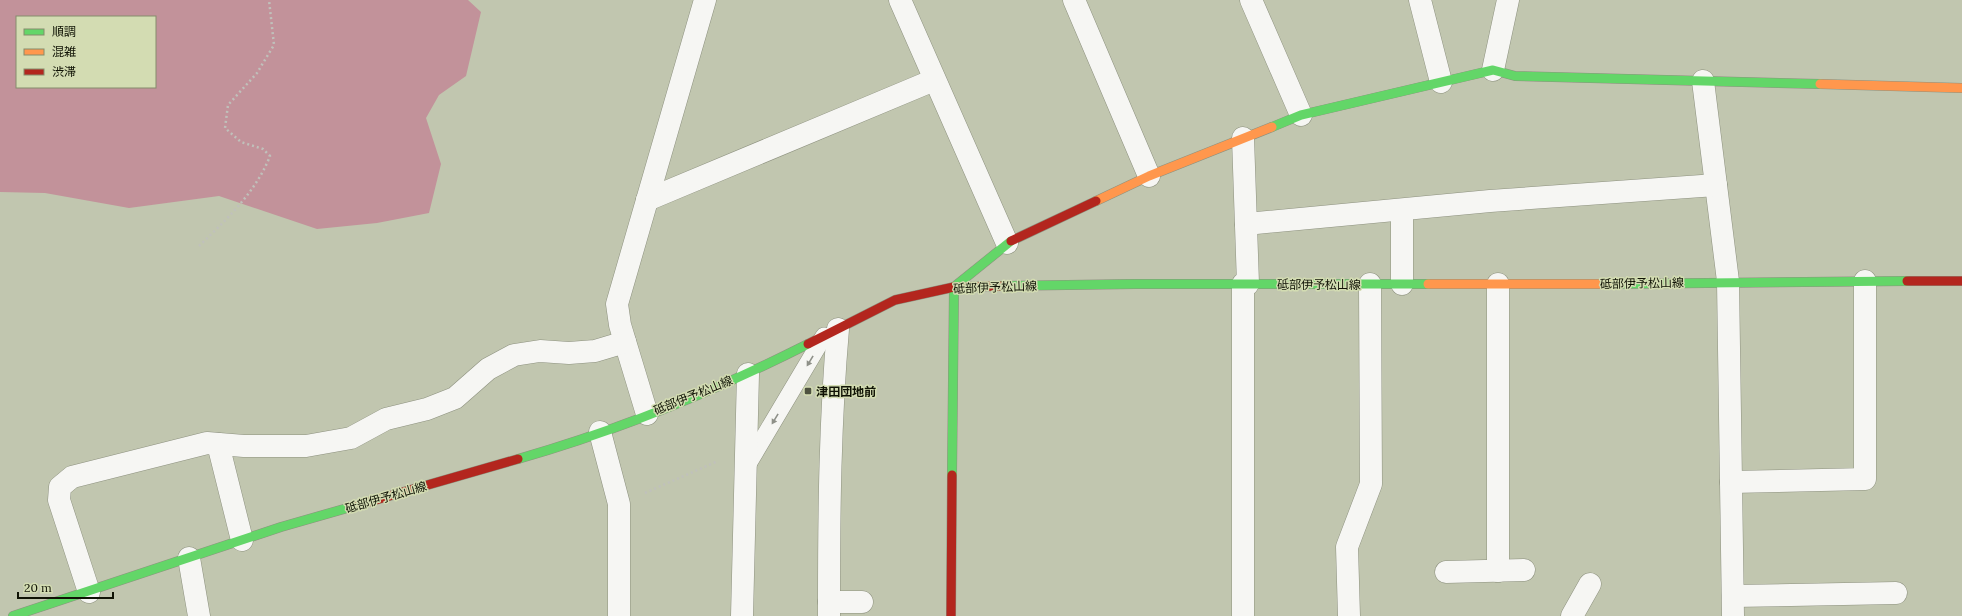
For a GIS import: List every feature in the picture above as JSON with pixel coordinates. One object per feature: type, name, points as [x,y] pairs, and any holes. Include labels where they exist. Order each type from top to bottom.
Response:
[{"type":"main road","points":[[951,616],[954,287],[1007,243],[1150,176],[1301,115],[1493,70],[1515,76],[1962,88]]},
{"type":"main road","name":"砥部伊予松山線","points":[[13,616],[281,527],[574,443],[748,374],[895,300],[954,287],[1245,284],[1498,284],[1728,281],[1962,281]]},
{"type":"street","points":[[647,414],[620,325],[617,304],[705,0]]},
{"type":"street","points":[[900,0],[1007,243]]},
{"type":"street","points":[[1074,0],[1150,176]]},
{"type":"street","points":[[1251,0],[1301,115]]},
{"type":"street","points":[[1420,0],[1441,82]]},
{"type":"street","points":[[1493,70],[1508,0]]},
{"type":"street","points":[[647,200],[934,80]]},
{"type":"street","points":[[1703,81],[1728,281],[1733,606],[1896,593]]},
{"type":"street","points":[[1243,138],[1246,224],[1243,616]]},
{"type":"street","points":[[1246,224],[1716,185]]},
{"type":"street","points":[[1402,210],[1402,284]]},
{"type":"street","points":[[1731,482],[1864,479],[1864,281]]},
{"type":"street","points":[[1349,616],[1347,548],[1371,484],[1370,284]]},
{"type":"street","points":[[1498,284],[1498,571]]},
{"type":"street","points":[[831,333],[832,406],[828,492],[829,609],[862,602]]},
{"type":"street","points":[[89,592],[59,500],[60,487],[72,477],[207,443],[244,446],[306,446],[351,438],[386,419],[427,409],[455,398],[488,369],[514,355],[540,351],[569,353],[595,351],[625,342]]},
{"type":"street","points":[[742,616],[748,374]]},
{"type":"street","points":[[600,432],[619,504],[619,616]]},
{"type":"street","points":[[218,444],[242,540]]},
{"type":"street","points":[[190,558],[199,616]]},
{"type":"street","points":[[1446,572],[1524,570]]},
{"type":"street","points":[[1572,616],[1590,584]]},
{"type":"lane","points":[[745,459],[831,333]]},
{"type":"path","points":[[199,246],[231,214],[265,169],[270,156],[263,149],[241,142],[225,128],[228,105],[257,73],[274,44],[269,0]]},
{"type":"path","points":[[619,504],[745,459]]},
{"type":"shaded area","points":[[0,0],[468,0],[481,12],[466,76],[439,95],[426,118],[441,164],[429,213],[377,223],[317,229],[219,196],[129,208],[45,193],[0,192]]},
{"type":"traffic: fast","points":[[1272,127],[1301,115],[1493,70],[1515,76],[1820,84]]},
{"type":"traffic: fast","points":[[952,475],[954,287],[1011,241]]},
{"type":"traffic: fast","points":[[1609,284],[1907,281]]},
{"type":"traffic: fast","points":[[1000,286],[1135,284],[1428,284]]},
{"type":"traffic: fast","points":[[518,459],[592,436],[666,408],[738,377],[808,344]]},
{"type":"traffic: fast","points":[[13,616],[281,527],[351,507]]},
{"type":"traffic: slow","points":[[1820,84],[1962,88]]},
{"type":"traffic: slow","points":[[1096,201],[1149,176],[1272,127]]},
{"type":"traffic: slow","points":[[1428,284],[1609,284]]},
{"type":"traffic: jam","points":[[1011,241],[1096,201]]},
{"type":"traffic: jam","points":[[1907,281],[1962,281]]},
{"type":"traffic: jam","points":[[808,344],[895,300],[954,287],[1000,286]]},
{"type":"traffic: jam","points":[[351,507],[518,459]]},
{"type":"traffic: jam","points":[[951,616],[952,475]]},
{"type":"place","name":"津田団地前","points":[[808,391]]}]
